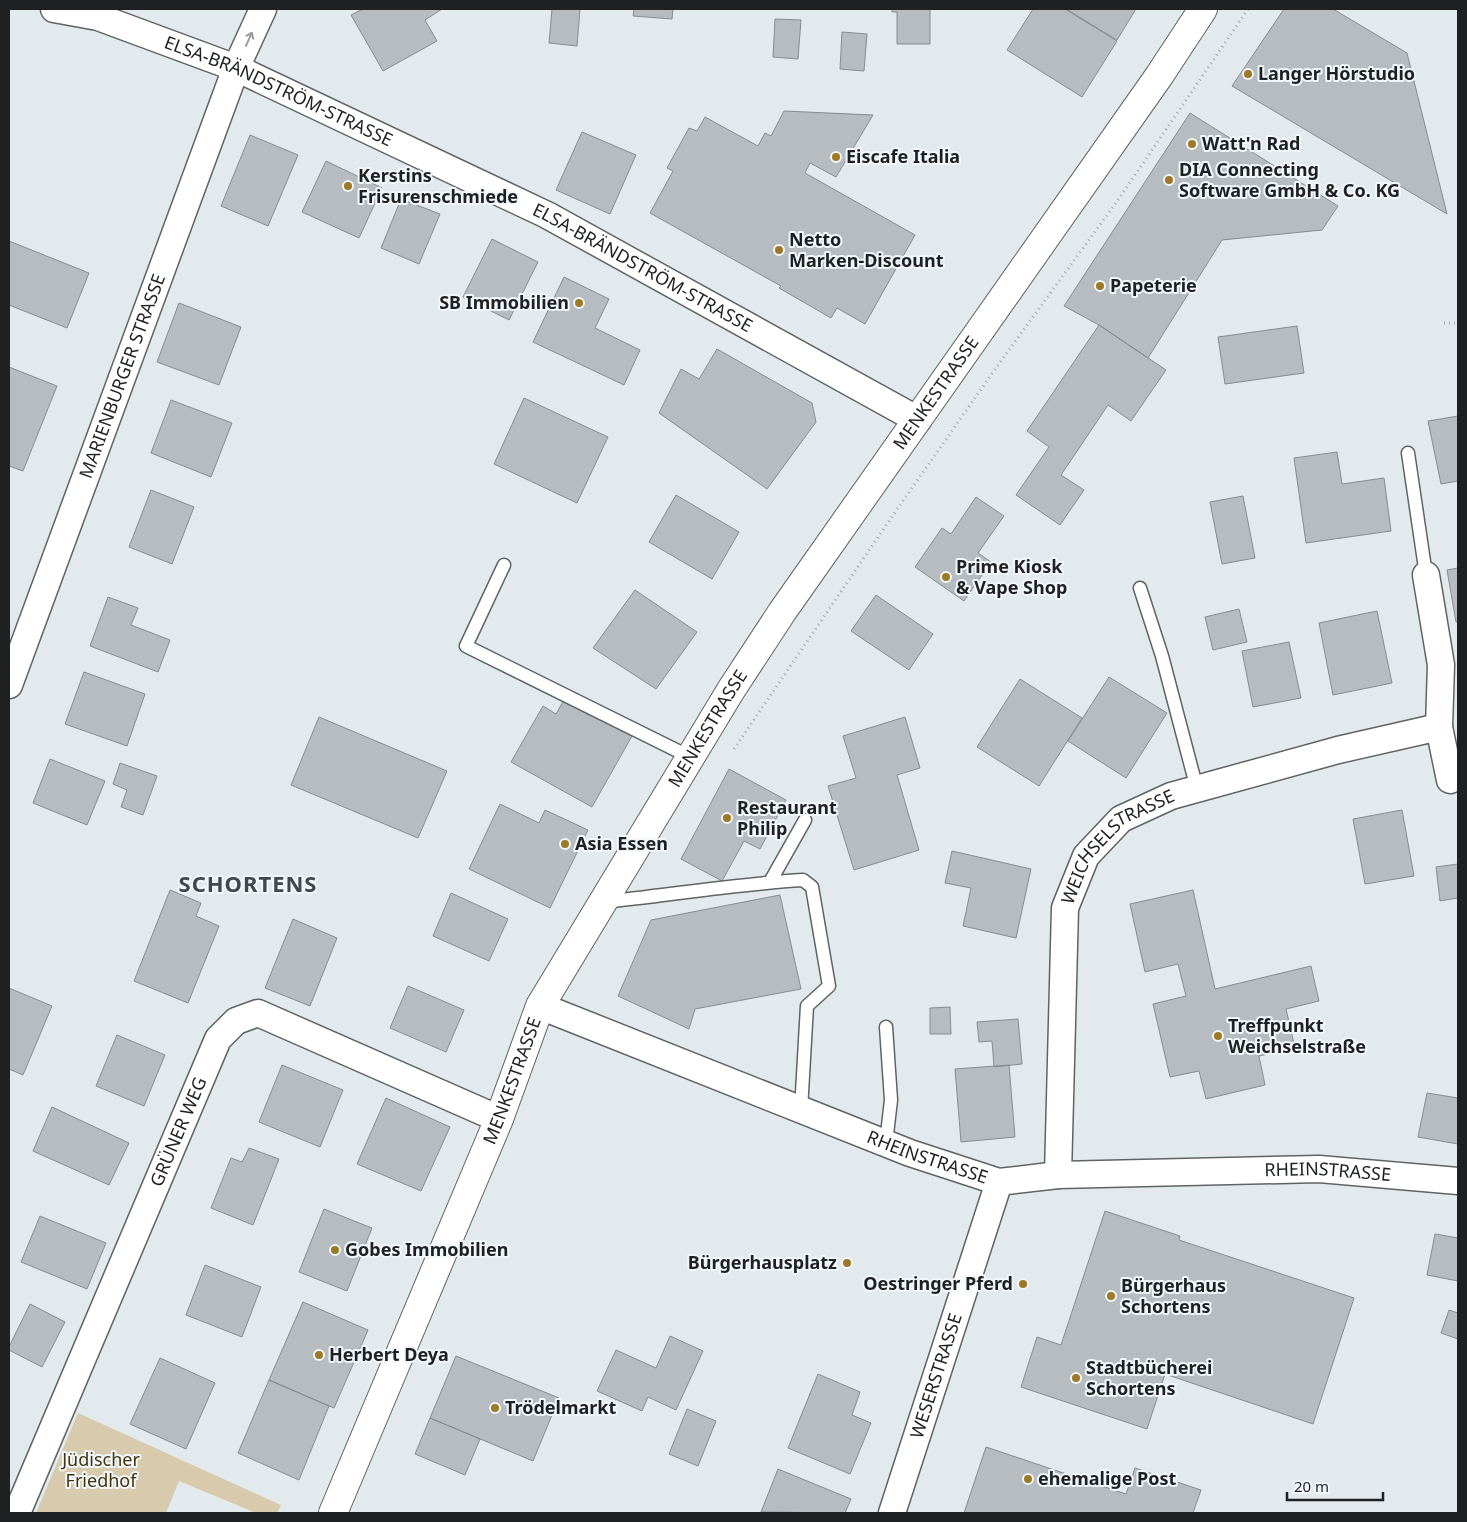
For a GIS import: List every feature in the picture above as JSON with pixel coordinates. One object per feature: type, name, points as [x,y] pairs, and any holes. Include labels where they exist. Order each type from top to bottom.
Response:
[{"type":"street","name":"ELSA-BRÄNDSTRÖM-STRASSE","points":[[54,9],[98,18],[236,68],[547,215],[918,420]]},
{"type":"street","points":[[98,18],[130,9]]},
{"type":"street","name":"MARIENBURGER STRASSE","points":[[9,685],[236,68],[263,9]]},
{"type":"street","name":"MENKESTRASSE","points":[[334,1513],[499,1119],[540,1006],[731,690],[782,612],[1159,76],[1204,9]]},
{"type":"street","points":[[1426,575],[1440,665],[1439,727],[1454,782]]},
{"type":"street","name":"WEICHSELSTRASSE","points":[[1058,1175],[1065,908],[1086,856],[1121,819],[1171,796],[1338,750],[1439,727]]},
{"type":"street","name":"RHEINSTRASSE","points":[[540,1006],[910,1153],[999,1182],[1058,1175],[1319,1169],[1458,1181]]},
{"type":"street","name":"GRÜNER WEG","points":[[16,1513],[218,1039],[236,1021],[258,1012],[499,1119]]},
{"type":"street","name":"WESERSTRASSE","points":[[892,1513],[999,1182]]},
{"type":"lane","points":[[1408,453],[1426,575]]},
{"type":"lane","points":[[504,564],[466,646],[690,757]]},
{"type":"lane","points":[[1140,588],[1162,656],[1197,789]]},
{"type":"lane","points":[[770,882],[805,820]]},
{"type":"lane","points":[[603,902],[770,882],[803,880],[812,887],[829,986],[807,1006],[801,1110]]},
{"type":"lane","points":[[886,1028],[891,1100],[886,1143]]},
{"type":"path","points":[[730,755],[896,510],[1118,200],[1248,9]]},
{"type":"path","points":[[1444,323],[1458,323]]},
{"type":"green space","name":"Jüdischer Friedhof","points":[[78,1413],[281,1505],[277,1513],[256,1513],[179,1481],[166,1513],[36,1513]]},
{"type":"building","points":[[363,9],[442,9],[425,20],[437,41],[383,71],[351,15]]},
{"type":"building","points":[[552,9],[580,9],[577,46],[549,43]]},
{"type":"building","points":[[634,9],[673,9],[672,19],[633,16]]},
{"type":"building","points":[[892,9],[930,9],[930,44],[897,44],[897,12],[892,12]]},
{"type":"building","points":[[1033,9],[1065,9],[1117,41],[1082,97],[1007,50]]},
{"type":"building","points":[[1066,9],[1136,9],[1117,40]]},
{"type":"building","points":[[1284,9],[1333,9],[1407,53],[1447,214],[1232,86]]},
{"type":"building","points":[[775,19],[801,20],[798,59],[773,57]]},
{"type":"building","points":[[842,32],[867,34],[864,71],[840,69]]},
{"type":"building","points":[[784,111],[873,115],[836,177],[810,163],[805,173],[915,235],[865,324],[837,308],[831,318],[779,288],[781,286],[650,213],[673,171],[667,168],[689,128],[697,131],[705,117],[758,146],[765,133],[771,136]]},
{"type":"building","points":[[1190,113],[1338,206],[1322,230],[1222,240],[1148,358],[1099,325],[1064,306]]},
{"type":"building","points":[[582,132],[636,155],[610,214],[556,190]]},
{"type":"building","points":[[250,135],[298,155],[268,226],[221,206]]},
{"type":"building","points":[[326,161],[382,188],[359,238],[302,212]]},
{"type":"building","points":[[401,199],[440,214],[419,264],[381,248]]},
{"type":"building","points":[[492,239],[538,262],[509,320],[463,297]]},
{"type":"building","points":[[9,241],[89,273],[67,328],[9,305]]},
{"type":"building","points":[[564,277],[609,299],[595,328],[640,350],[624,385],[533,342]]},
{"type":"building","points":[[179,303],[241,327],[219,385],[157,362]]},
{"type":"building","points":[[1099,325],[1166,370],[1131,421],[1108,405],[1061,475],[1084,490],[1060,525],[1016,495],[1049,447],[1027,431]]},
{"type":"building","points":[[1297,326],[1304,373],[1225,384],[1218,337]]},
{"type":"building","points":[[717,349],[812,403],[816,422],[767,489],[659,413],[681,369],[699,379]]},
{"type":"building","points":[[9,367],[57,386],[23,471],[9,466]]},
{"type":"building","points":[[524,398],[608,437],[577,503],[494,464]]},
{"type":"building","points":[[171,400],[232,423],[211,477],[151,453]]},
{"type":"building","points":[[1458,416],[1458,481],[1441,484],[1428,421]]},
{"type":"building","points":[[1337,452],[1342,484],[1384,478],[1391,531],[1306,543],[1294,458]]},
{"type":"building","points":[[151,490],[194,507],[172,564],[129,547]]},
{"type":"building","points":[[676,495],[739,532],[712,579],[649,542]]},
{"type":"building","points":[[1243,496],[1255,558],[1222,564],[1210,502]]},
{"type":"building","points":[[976,497],[1004,516],[978,553],[991,562],[964,601],[915,567],[942,528],[951,534]]},
{"type":"building","points":[[1458,568],[1458,622],[1456,622],[1447,570]]},
{"type":"building","points":[[635,590],[697,632],[656,689],[593,648]]},
{"type":"building","points":[[876,595],[933,634],[909,670],[851,631]]},
{"type":"building","points":[[108,597],[138,608],[131,625],[170,640],[158,672],[90,646]]},
{"type":"building","points":[[1239,609],[1247,642],[1213,650],[1205,617]]},
{"type":"building","points":[[1377,611],[1392,683],[1333,695],[1319,623]]},
{"type":"building","points":[[1289,642],[1301,698],[1253,707],[1242,651]]},
{"type":"building","points":[[84,672],[145,694],[127,746],[65,724]]},
{"type":"building","points":[[1109,677],[1167,713],[1126,778],[1068,741]]},
{"type":"building","points":[[1020,679],[1082,718],[1039,786],[977,747]]},
{"type":"building","points":[[565,698],[632,736],[592,807],[511,762],[543,706],[556,714]]},
{"type":"building","points":[[319,717],[447,771],[418,838],[291,785]]},
{"type":"building","points":[[905,717],[920,768],[897,775],[919,850],[854,870],[828,786],[856,778],[843,736]]},
{"type":"building","points":[[50,759],[105,781],[87,825],[33,803]]},
{"type":"building","points":[[120,763],[157,776],[143,815],[121,807],[127,790],[113,784]]},
{"type":"building","points":[[729,769],[786,800],[760,849],[744,841],[722,881],[681,859]]},
{"type":"building","points":[[500,804],[539,823],[545,810],[588,830],[550,908],[469,869]]},
{"type":"building","points":[[1402,810],[1414,876],[1365,884],[1353,819]]},
{"type":"building","points":[[952,851],[1031,869],[1016,938],[963,926],[971,888],[945,883]]},
{"type":"building","points":[[1458,864],[1458,898],[1440,901],[1436,867]]},
{"type":"building","points":[[170,890],[201,903],[196,916],[219,926],[188,1003],[134,981]]},
{"type":"building","points":[[1193,890],[1215,989],[1311,966],[1319,1001],[1286,1009],[1295,1048],[1259,1056],[1265,1085],[1206,1099],[1199,1071],[1170,1077],[1153,1004],[1186,996],[1178,964],[1145,972],[1130,904]]},
{"type":"building","points":[[451,893],[508,919],[489,961],[433,936]]},
{"type":"building","points":[[780,895],[801,989],[695,1009],[689,1029],[618,996],[651,920]]},
{"type":"building","points":[[293,919],[337,938],[310,1006],[265,988]]},
{"type":"building","points":[[408,986],[464,1010],[446,1052],[390,1028]]},
{"type":"building","points":[[9,988],[52,1006],[23,1075],[9,1069]]},
{"type":"building","points":[[950,1007],[951,1034],[930,1034],[930,1008]]},
{"type":"building","points":[[1018,1019],[1022,1064],[994,1067],[992,1041],[979,1042],[977,1022]]},
{"type":"building","points":[[117,1035],[165,1055],[144,1106],[96,1086]]},
{"type":"building","points":[[282,1065],[343,1090],[320,1147],[259,1122]]},
{"type":"building","points":[[1009,1065],[1015,1137],[961,1142],[955,1069]]},
{"type":"building","points":[[1427,1093],[1458,1098],[1458,1144],[1418,1137]]},
{"type":"building","points":[[386,1098],[450,1127],[421,1191],[357,1164]]},
{"type":"building","points":[[52,1107],[129,1143],[109,1185],[33,1151]]},
{"type":"building","points":[[249,1148],[279,1159],[253,1225],[211,1208],[231,1158],[242,1162]]},
{"type":"building","name":"Gobes Immobilien","points":[[324,1209],[372,1228],[347,1291],[299,1272]]},
{"type":"building","points":[[1105,1211],[1180,1236],[1179,1240],[1354,1298],[1313,1424],[1165,1374],[1147,1429],[1021,1387],[1037,1337],[1061,1345]]},
{"type":"building","points":[[40,1216],[106,1243],[87,1289],[21,1262]]},
{"type":"building","points":[[1435,1234],[1458,1238],[1458,1281],[1427,1275]]},
{"type":"building","points":[[205,1265],[261,1287],[242,1337],[186,1315]]},
{"type":"building","name":"Herbert Deya","points":[[303,1302],[368,1330],[334,1408],[269,1380]]},
{"type":"building","points":[[30,1304],[65,1322],[42,1367],[9,1350]]},
{"type":"building","points":[[1449,1310],[1458,1313],[1458,1339],[1441,1333]]},
{"type":"building","points":[[670,1336],[703,1351],[676,1410],[648,1397],[642,1411],[597,1391],[616,1350],[656,1368]]},
{"type":"building","name":"Trödelmarkt","points":[[456,1356],[559,1398],[533,1461],[430,1418]]},
{"type":"building","points":[[160,1358],[215,1383],[186,1449],[130,1424]]},
{"type":"building","points":[[818,1374],[860,1392],[852,1415],[871,1423],[850,1474],[788,1448]]},
{"type":"building","points":[[269,1380],[329,1406],[299,1480],[238,1453]]},
{"type":"building","points":[[687,1409],[716,1421],[698,1466],[669,1454]]},
{"type":"building","points":[[430,1418],[480,1439],[465,1475],[415,1454]]},
{"type":"building","name":"ehemalige Post","points":[[986,1447],[1126,1494],[1135,1468],[1201,1490],[1193,1513],[964,1513]]},
{"type":"building","points":[[778,1469],[851,1499],[845,1513],[761,1512]]},
{"type":"place","name":"Langer Hörstudio","points":[[1248,74]]},
{"type":"place","name":"Watt'n Rad","points":[[1192,144]]},
{"type":"place","name":"Eiscafe Italia","points":[[836,157]]},
{"type":"place","name":"DIA Connecting Software GmbH & Co. KG","points":[[1169,180]]},
{"type":"place","name":"Kerstins Frisurenschmiede","points":[[348,186]]},
{"type":"place","name":"Netto Marken-Discount","points":[[779,250]]},
{"type":"place","name":"Papeterie","points":[[1100,286]]},
{"type":"place","name":"SB Immobilien","points":[[579,303]]},
{"type":"place","name":"Prime Kiosk & Vape Shop","points":[[946,577]]},
{"type":"place","name":"Restaurant Philip","points":[[727,818]]},
{"type":"place","name":"Asia Essen","points":[[565,844]]},
{"type":"place","name":"Treffpunkt Weichselstraße","points":[[1218,1036]]},
{"type":"place","name":"Gobes Immobilien","points":[[335,1250]]},
{"type":"place","name":"Bürgerhausplatz","points":[[847,1263]]},
{"type":"place","name":"Oestringer Pferd","points":[[1023,1284]]},
{"type":"place","name":"Bürgerhaus Schortens","points":[[1111,1296]]},
{"type":"place","name":"Herbert Deya","points":[[319,1355]]},
{"type":"place","name":"Stadtbücherei Schortens","points":[[1076,1378]]},
{"type":"place","name":"Trödelmarkt","points":[[495,1408]]},
{"type":"place","name":"ehemalige Post","points":[[1028,1479]]},
{"type":"district","name":"SCHORTENS","points":[[248,884]]}]
